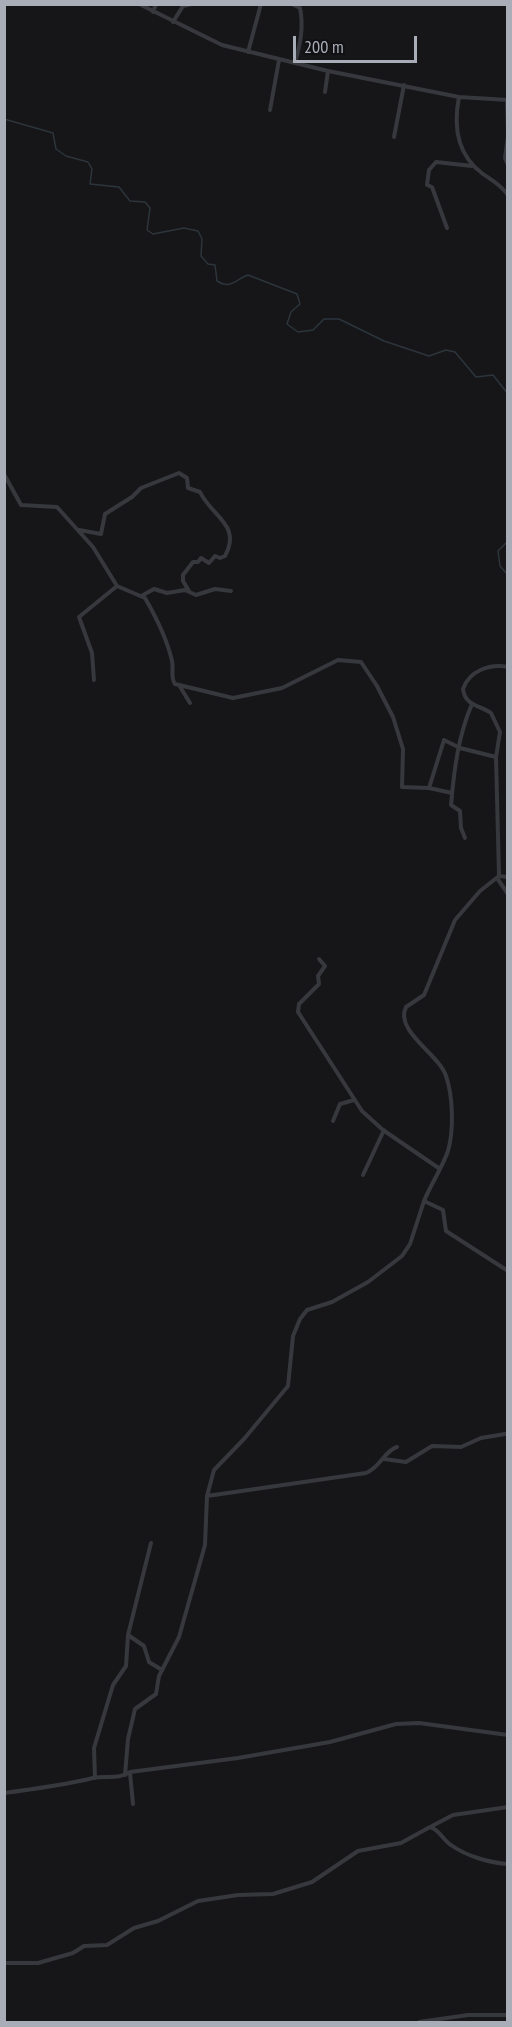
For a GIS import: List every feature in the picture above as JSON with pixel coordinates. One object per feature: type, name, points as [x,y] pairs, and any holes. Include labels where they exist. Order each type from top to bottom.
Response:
[{"type":"street","points":[[139,4],[214,43],[248,52],[328,71],[459,97],[507,100],[505,158],[507,165]]},
{"type":"street","points":[[153,12],[156,4]]},
{"type":"street","points":[[173,22],[183,6],[192,4]]},
{"type":"street","points":[[248,52],[261,4]]},
{"type":"street","points":[[292,4],[299,7],[301,12],[301,42],[295,63]]},
{"type":"street","points":[[270,110],[279,60]]},
{"type":"street","points":[[325,92],[328,71]]},
{"type":"street","points":[[394,137],[404,85]]},
{"type":"street","points":[[459,97],[456,120],[458,140],[464,154],[473,166],[499,183],[507,195]]},
{"type":"street","points":[[447,228],[432,187],[427,185],[429,170],[436,162],[473,166]]},
{"type":"street","points":[[78,530],[101,534],[105,513],[132,497],[141,488],[179,473],[187,478],[188,488],[200,492],[207,506],[227,524],[230,533],[225,556],[220,558],[215,556],[209,563],[201,558],[185,572],[183,581],[189,591]]},
{"type":"street","points":[[4,474],[21,505],[27,507],[52,505],[78,530],[102,559],[117,586],[143,595],[169,651],[173,664],[172,682],[233,698],[282,688],[338,660],[361,662],[372,677],[393,717],[403,749],[402,786],[452,793]]},
{"type":"street","points":[[94,680],[92,653],[79,617],[117,586]]},
{"type":"street","points":[[143,595],[154,589],[167,593],[176,589],[189,591],[196,595],[214,589],[231,591]]},
{"type":"street","points":[[507,667],[490,666],[472,677],[463,689],[465,698],[472,704],[488,710],[496,720],[500,732],[496,757],[498,877],[507,894]]},
{"type":"street","points":[[179,685],[190,703]]},
{"type":"street","points":[[465,838],[460,828],[460,811],[452,807],[453,768],[460,748],[464,723],[472,704]]},
{"type":"street","points":[[429,788],[442,741],[446,740],[460,748],[496,757]]},
{"type":"street","points":[[133,1804],[128,1773],[128,1739],[135,1709],[156,1694],[163,1671],[179,1637],[206,1545],[209,1480],[217,1465],[244,1439],[288,1386],[293,1336],[300,1319],[311,1308],[332,1302],[370,1281],[402,1256],[410,1244],[424,1201],[449,1145],[450,1113],[444,1070],[411,1033],[404,1011],[424,995],[455,920],[480,891],[498,877],[507,877]]},
{"type":"street","points":[[319,959],[326,966],[318,976],[319,984],[299,1004],[298,1012],[354,1100],[367,1116],[440,1169]]},
{"type":"street","points":[[333,1121],[340,1104],[354,1100]]},
{"type":"street","points":[[363,1175],[384,1130]]},
{"type":"street","points":[[424,1201],[441,1208],[446,1231],[507,1272]]},
{"type":"street","points":[[384,1459],[406,1462],[432,1446],[461,1447],[481,1438],[505,1434]]},
{"type":"street","points":[[207,1496],[328,1476],[366,1473],[374,1470],[384,1459],[388,1450],[397,1446]]},
{"type":"street","points":[[95,1778],[94,1748],[113,1685],[126,1666],[128,1635],[151,1543]]},
{"type":"street","points":[[128,1635],[144,1646],[149,1662],[163,1671]]},
{"type":"street","points":[[4,1793],[42,1790],[95,1778],[320,1744],[396,1724],[419,1723],[507,1735]]},
{"type":"street","points":[[4,1964],[38,1963],[73,1953],[84,1946],[110,1944],[134,1928],[158,1921],[198,1901],[238,1895],[273,1894],[312,1882],[358,1851],[401,1843],[453,1815],[507,1807]]},
{"type":"street","points":[[432,1826],[452,1846],[461,1851],[507,1864]]},
{"type":"street","points":[[419,2022],[468,2015],[507,2015]]},
{"type":"waterway","points":[[4,119],[53,133],[56,149],[66,156],[88,162],[92,169],[90,184],[119,187],[130,201],[145,202],[150,208],[147,230],[153,234],[184,228],[198,231],[202,239],[201,256],[208,264],[215,265],[217,281],[230,284],[248,275],[297,294],[300,304],[291,312],[287,324],[298,332],[313,330],[324,319],[339,319],[384,341],[429,356],[446,350],[455,352],[476,377],[493,375],[508,394]]},
{"type":"waterway","points":[[508,541],[498,551],[500,566],[508,575]]}]
